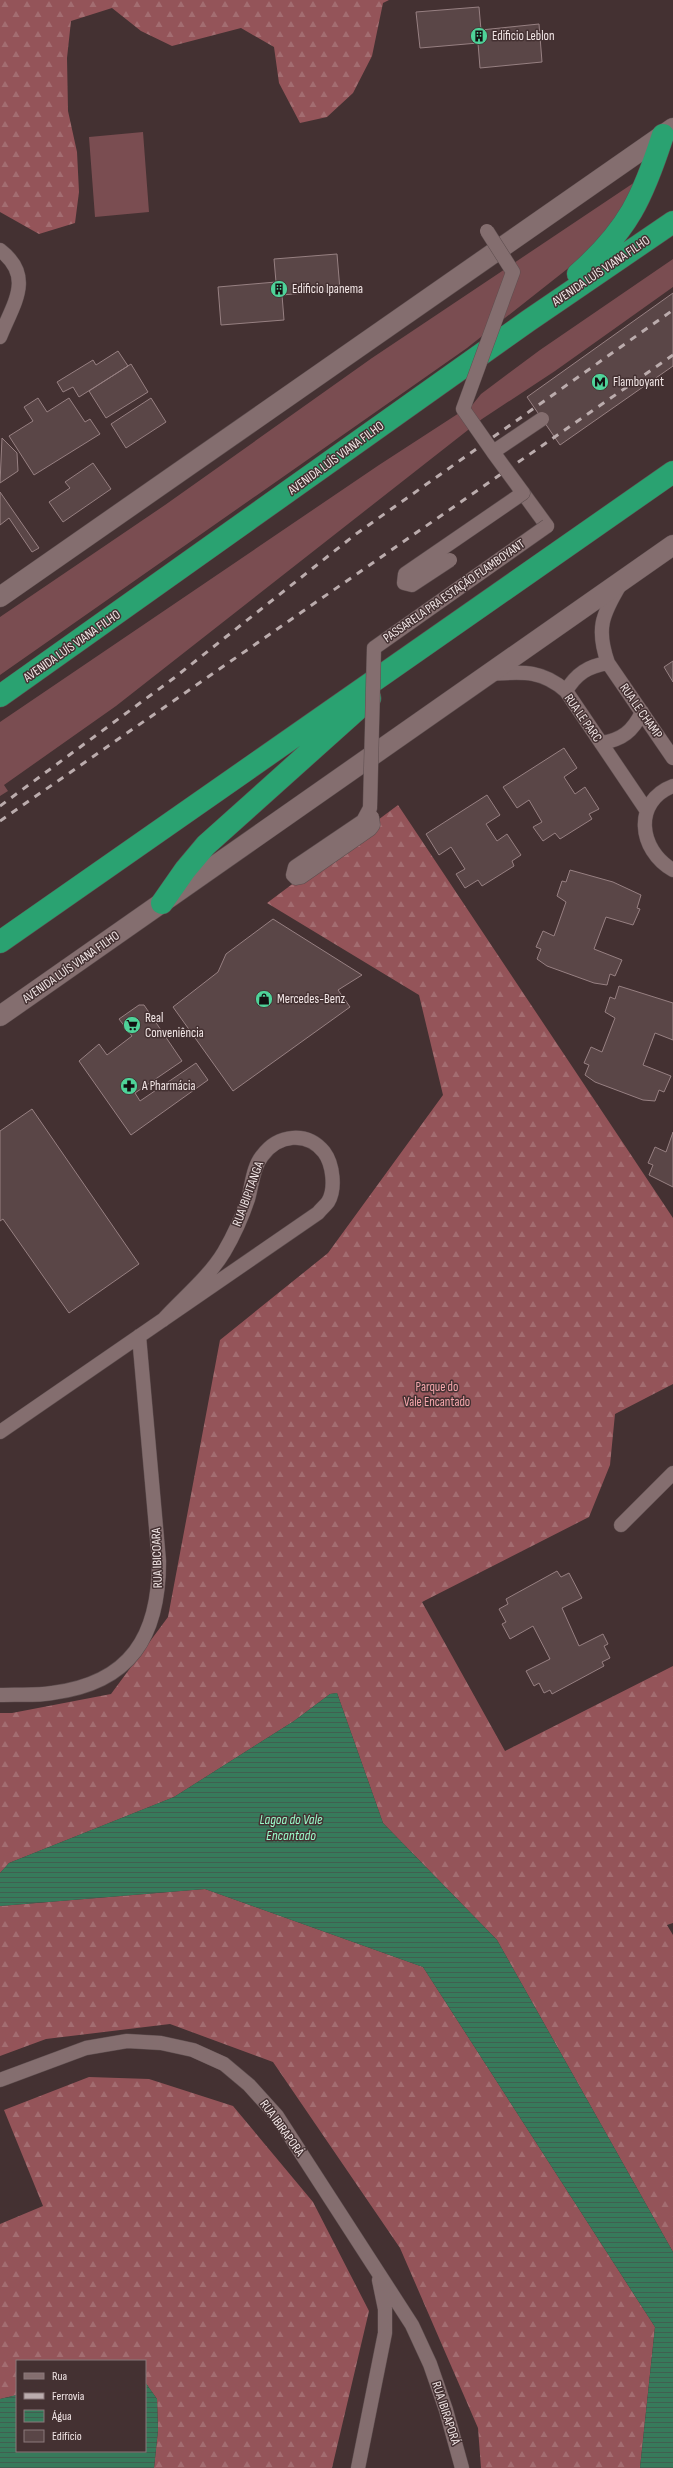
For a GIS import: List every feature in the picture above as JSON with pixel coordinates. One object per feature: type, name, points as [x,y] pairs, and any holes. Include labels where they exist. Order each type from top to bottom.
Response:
[{"type":"highway","points":[[528,321],[601,252],[623,226],[636,208],[668,131]]},
{"type":"highway","name":"AVENIDA LUÍS VIANA FILHO","points":[[0,696],[528,321],[673,222]]},
{"type":"highway","points":[[0,942],[673,472]]},
{"type":"highway","points":[[162,903],[185,870],[206,845],[450,628]]},
{"type":"main road","points":[[0,597],[668,131]]},
{"type":"main road","name":"AVENIDA LUÍS VIANA FILHO","points":[[0,1016],[673,545]]},
{"type":"street","points":[[450,560],[412,585],[404,583],[405,574],[523,494],[463,409],[512,272],[487,230]]},
{"type":"street","points":[[0,250],[12,260],[19,273],[19,288],[0,337]]},
{"type":"street","points":[[493,452],[542,418]]},
{"type":"street","name":"PASSARELA PRA ESTAÇÃO FLAMBOYANT","points":[[372,817],[373,825],[370,829],[301,877],[296,878],[293,875],[295,867],[363,821],[368,815],[370,808],[374,648],[547,526],[523,494]]},
{"type":"street","points":[[566,691],[578,674],[592,666],[608,663],[600,634],[603,616],[623,581]]},
{"type":"street","name":"RUA LE CHAMP","points":[[608,663],[673,758]]},
{"type":"street","name":"RUA LE PARC","points":[[489,674],[532,673],[546,676],[566,691],[647,811]]},
{"type":"street","points":[[601,743],[614,741],[626,734],[636,724],[642,712]]},
{"type":"street","points":[[673,786],[660,794],[647,811],[644,825],[646,839],[651,852],[660,862],[673,870]]},
{"type":"street","name":"RUA IBIPITANGA","points":[[0,1432],[318,1213],[328,1201],[332,1185],[331,1170],[325,1154],[314,1142],[301,1137],[287,1138],[273,1145],[262,1156],[237,1226],[223,1253],[204,1277],[162,1320]]},
{"type":"street","name":"RUA IBICOARA","points":[[0,1695],[52,1693],[82,1687],[103,1678],[125,1663],[140,1646],[152,1622],[159,1591],[159,1560],[139,1336]]},
{"type":"street","points":[[621,1525],[673,1473]]},
{"type":"street","name":"RUA IBIRAPORÁ","points":[[0,2080],[86,2048],[127,2042],[161,2043],[193,2050],[224,2064],[249,2085],[277,2116],[352,2230],[378,2276],[412,2325],[430,2364],[446,2410],[462,2468]]},
{"type":"street","name":"RUA IBIRAPORÁ","points":[[358,2468],[385,2333],[385,2309],[378,2276]]},
{"type":"shaded area","points":[[143,132],[149,212],[95,217],[89,137]]},
{"type":"shaded area","points":[[635,182],[626,206],[604,240],[467,348],[0,675],[0,617],[165,505],[372,358]]},
{"type":"shaded area","points":[[673,259],[673,287],[555,371],[482,419],[116,706],[4,785],[8,791],[0,796],[0,722],[379,465],[473,404],[481,394],[540,350]]},
{"type":"green space","points":[[0,0],[389,0],[383,3],[372,56],[353,93],[327,117],[300,123],[279,83],[274,47],[241,28],[172,46],[141,31],[112,8],[71,21],[67,58],[68,111],[77,152],[79,192],[75,223],[39,234],[0,212]]},
{"type":"green space","name":"Parque do Vale Encantado","points":[[398,805],[673,1218],[673,1384],[615,1414],[610,1465],[589,1517],[422,1602],[505,1751],[673,1666],[673,1923],[667,1925],[673,1935],[673,2252],[497,1940],[383,1823],[337,1693],[330,1694],[294,1721],[174,1797],[9,1863],[0,1873],[0,1713],[12,1713],[111,1694],[168,1617],[220,1340],[328,1253],[443,1095],[419,995],[267,903]]},
{"type":"green space","points":[[205,1889],[423,1967],[655,2327],[640,2468],[481,2468],[478,2428],[400,2248],[273,2062],[170,2024],[46,2039],[0,2056],[0,1906]]},
{"type":"green space","points":[[89,2077],[149,2079],[233,2106],[313,2202],[369,2311],[332,2468],[154,2468],[158,2430],[157,2399],[146,2383],[146,2360],[16,2360],[16,2395],[0,2399],[0,2224],[43,2206],[4,2110]]},
{"type":"water","name":"Lagoa do Vale Encantado","points":[[337,1693],[383,1823],[497,1940],[673,2252],[673,2468],[640,2468],[655,2327],[423,1967],[205,1889],[0,1906],[0,1873],[9,1863],[174,1797],[294,1721],[330,1694]]},
{"type":"water","points":[[146,2383],[157,2399],[158,2430],[154,2468],[0,2468],[0,2399],[16,2395],[16,2452],[146,2452]]},
{"type":"building","name":"Edificio Leblon","points":[[479,7],[481,30],[539,24],[542,62],[480,68],[478,43],[420,48],[416,12]]},
{"type":"building","name":"Edificio Ipanema","points":[[337,254],[340,290],[282,295],[284,320],[221,325],[218,287],[276,282],[274,259]]},
{"type":"building","name":"Flamboyant","points":[[673,293],[673,366],[560,445],[527,397]]},
{"type":"building","points":[[118,351],[128,366],[79,397],[73,387],[63,392],[57,382],[93,360],[96,365]]},
{"type":"building","points":[[131,364],[148,392],[106,418],[89,391]]},
{"type":"building","points":[[38,398],[47,412],[69,398],[85,422],[90,419],[100,434],[34,475],[9,436],[33,421],[24,407]]},
{"type":"building","points":[[151,398],[166,422],[126,448],[111,424]]},
{"type":"building","points":[[2,438],[17,453],[18,471],[0,483]]},
{"type":"building","points":[[93,463],[111,489],[63,522],[49,502],[70,488],[65,482]]},
{"type":"building","points":[[0,492],[39,548],[32,552],[9,518],[0,525]]},
{"type":"building","points":[[673,661],[673,682],[664,667]]},
{"type":"building","points":[[564,748],[577,768],[564,777],[575,794],[585,787],[599,809],[589,814],[592,819],[560,839],[555,833],[543,841],[533,827],[542,822],[529,800],[517,808],[503,787]]},
{"type":"building","points":[[487,795],[500,815],[486,824],[497,841],[507,834],[521,855],[512,861],[514,866],[482,886],[478,880],[465,888],[456,874],[465,869],[451,847],[439,855],[426,834]]},
{"type":"building","points":[[570,870],[613,882],[641,895],[637,908],[640,909],[633,925],[606,917],[594,949],[622,960],[615,976],[610,974],[607,985],[594,983],[547,966],[537,959],[541,949],[536,947],[543,931],[554,936],[566,902],[557,896],[562,881],[566,882]]},
{"type":"building","name":"Mercedes-Benz","points":[[273,919],[362,975],[338,990],[350,1007],[233,1091],[173,1007],[218,972],[226,954]]},
{"type":"building","points":[[619,986],[673,1003],[673,1040],[655,1033],[643,1065],[671,1076],[664,1092],[659,1090],[655,1101],[643,1100],[595,1082],[585,1075],[589,1065],[584,1063],[591,1047],[602,1052],[615,1018],[605,1012],[610,997],[615,999]]},
{"type":"building","points":[[139,1005],[144,1005],[182,1061],[135,1093],[140,1101],[196,1063],[208,1080],[131,1135],[79,1061],[99,1044],[107,1055],[132,1036],[119,1019]]},
{"type":"building","points":[[32,1109],[139,1264],[69,1313],[3,1219],[0,1221],[0,1131]]},
{"type":"building","points":[[673,1132],[673,1187],[649,1175],[653,1165],[648,1163],[655,1147],[666,1152]]},
{"type":"building","points":[[557,1571],[561,1577],[569,1573],[582,1598],[562,1608],[579,1646],[603,1634],[608,1644],[604,1646],[610,1658],[602,1662],[604,1666],[552,1694],[550,1690],[544,1693],[539,1683],[534,1686],[526,1671],[550,1659],[533,1626],[510,1639],[502,1624],[506,1622],[499,1609],[508,1604],[506,1599]]},
{"type":"railway","points":[[0,806],[174,678],[356,534],[673,310]]},
{"type":"railway","points":[[0,821],[673,355]]},
{"type":"place","name":"Edificio Leblon","points":[[479,36]]},
{"type":"place","name":"Edificio Ipanema","points":[[279,289]]},
{"type":"place","name":"Flamboyant","points":[[600,382]]},
{"type":"place","name":"Mercedes-Benz","points":[[264,999]]},
{"type":"place","name":"Real Conveniência","points":[[132,1025]]},
{"type":"place","name":"A Pharmácia","points":[[129,1086]]}]
